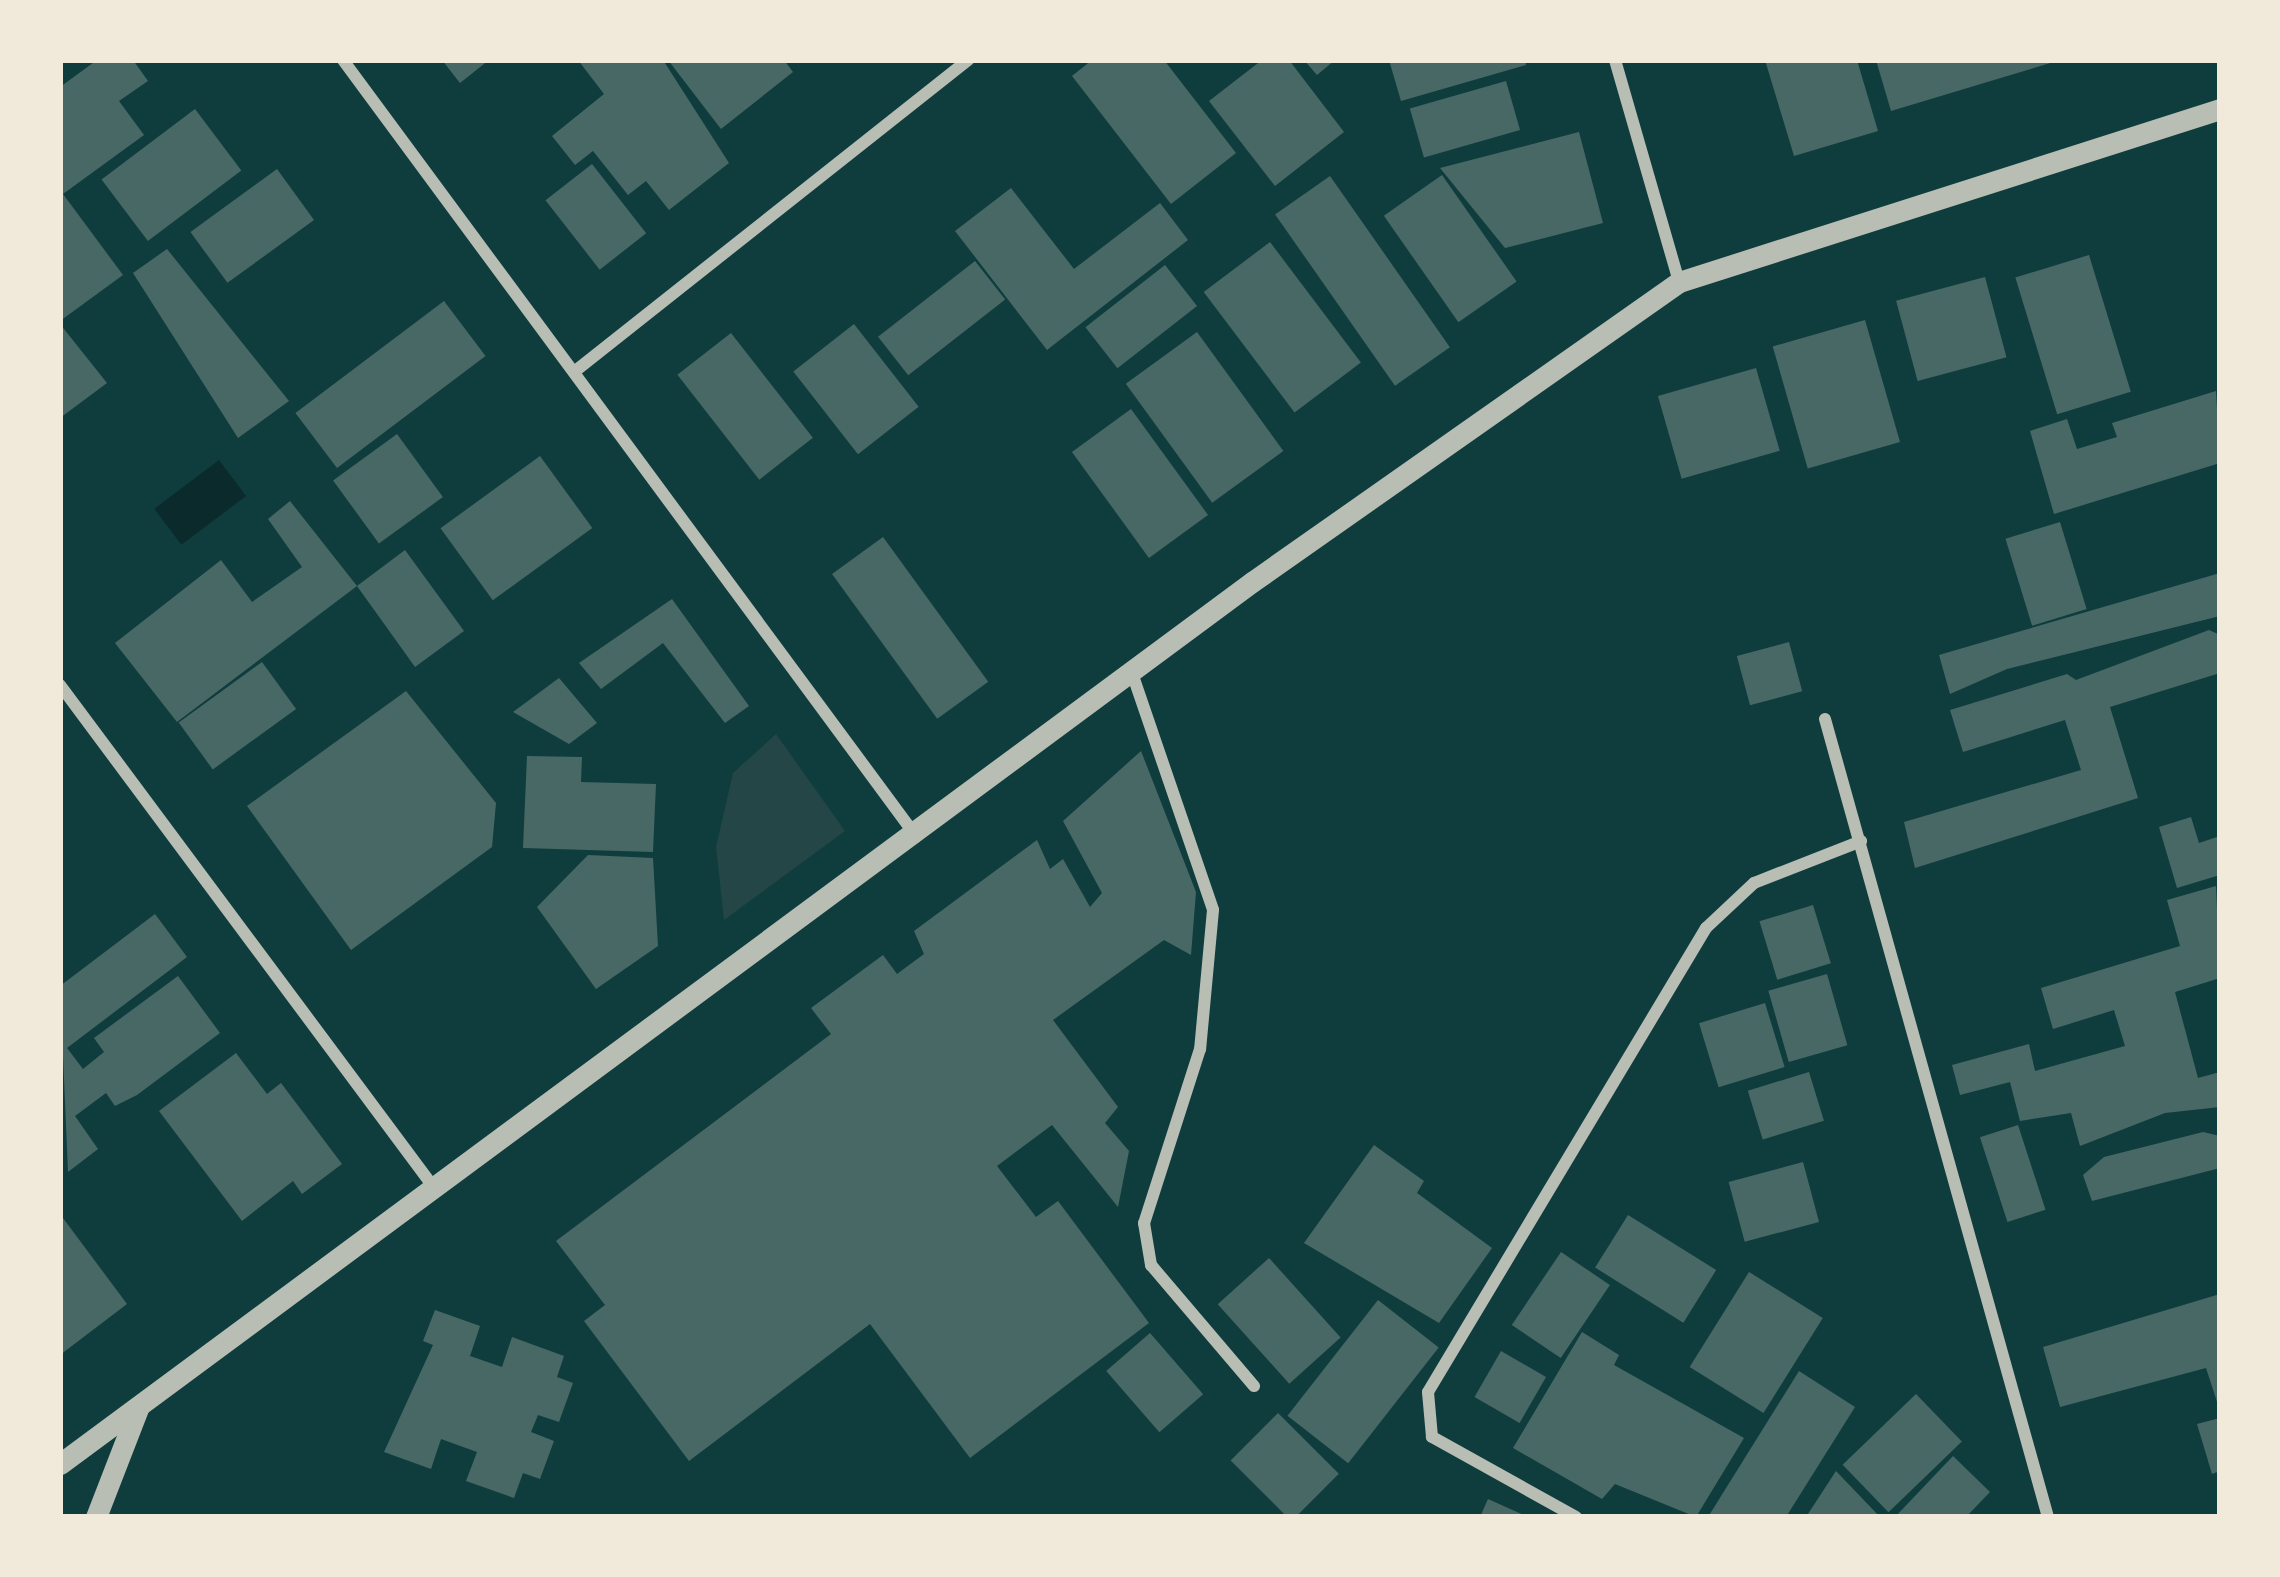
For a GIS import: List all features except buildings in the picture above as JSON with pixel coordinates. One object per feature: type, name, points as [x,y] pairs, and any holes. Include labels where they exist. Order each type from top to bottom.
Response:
[{"type":"street","points":[[344,60],[916,837]]},
{"type":"street","points":[[574,372],[968,60]]},
{"type":"street","points":[[1615,60],[1679,282]]},
{"type":"street","points":[[60,1464],[916,837],[1132,673],[1679,282],[2220,109]]},
{"type":"street","points":[[1132,673],[1213,910],[1200,1049],[1144,1223],[1151,1265],[1254,1386]]},
{"type":"street","points":[[60,685],[436,1190]]},
{"type":"street","points":[[1825,719],[2048,1517]]},
{"type":"street","points":[[1576,1517],[1432,1437],[1428,1392],[1706,928],[1754,883],[1861,841]]},
{"type":"street","points":[[95,1517],[139,1406]]},
{"type":"shaded area","points":[[219,460],[246,496],[181,545],[154,509]]},
{"type":"shaded area","points":[[776,734],[845,831],[724,920],[716,847],[733,773]]}]
